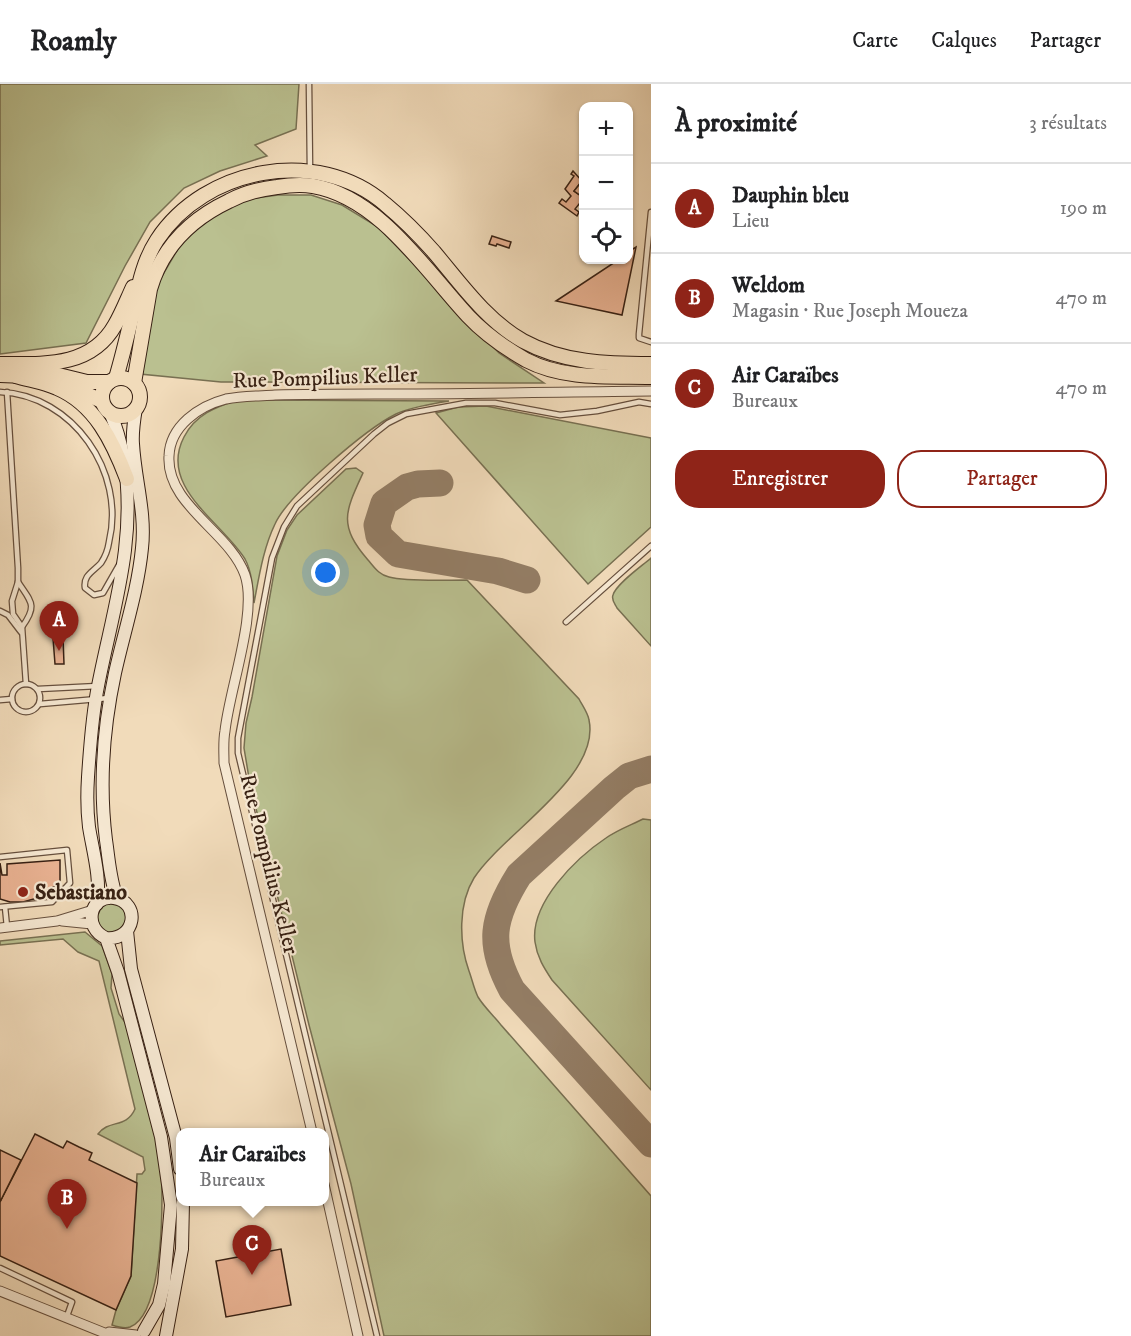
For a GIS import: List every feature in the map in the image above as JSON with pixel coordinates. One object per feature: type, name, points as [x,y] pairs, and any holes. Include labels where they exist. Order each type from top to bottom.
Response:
[{"type":"main road","points":[[0,365],[64,362],[79,358],[105,340],[115,326],[157,240],[172,221],[200,197],[236,179],[264,173],[310,171],[335,177],[359,187],[383,202],[431,249],[496,322],[525,342],[568,359],[613,364],[651,364]]},
{"type":"main road","points":[[134,383],[150,289],[154,275],[170,246],[200,217],[241,195],[295,185],[330,190],[368,211],[397,236],[469,317],[487,333],[526,360],[546,369],[567,373],[651,377]]},
{"type":"main road","points":[[95,907],[106,898],[117,898],[126,904],[132,915],[127,931],[118,937],[106,938],[97,933],[92,924],[98,887],[89,824],[88,783],[90,740],[98,686],[127,549],[129,505],[127,479],[116,426],[106,407],[104,387],[113,380],[142,270]]},
{"type":"main road","points":[[0,365],[33,369],[87,382],[126,378],[134,383],[139,392],[133,445],[143,512],[142,549],[110,698],[103,742],[101,782],[112,884],[117,898]]},
{"type":"main road","points":[[0,375],[51,380],[79,389],[124,416],[136,408]]},
{"type":"main road","points":[[16,376],[56,387],[84,405],[109,439],[127,479]]},
{"type":"main road","points":[[127,931],[131,969],[176,1138]]},
{"type":"main road","points":[[106,938],[118,972],[161,1137],[171,1206],[164,1284],[159,1305],[138,1334]]},
{"type":"main road","points":[[138,1334],[154,1331],[165,1336],[182,1249],[183,1206]]},
{"type":"street","name":"Rue Pompilius Keller","points":[[311,1128],[224,763],[225,729],[248,614],[248,588],[239,562],[194,511],[175,484],[169,470],[169,454],[173,437],[194,413],[225,399],[244,397],[322,394],[651,391]]},
{"type":"street","points":[[57,921],[95,907]]},
{"type":"street","points":[[4,928],[57,921],[92,924]]},
{"type":"street","points":[[329,1206],[358,1336]]},
{"type":"street","points":[[0,1291],[102,1330],[124,1335],[138,1334]]},
{"type":"street","points":[[102,1330],[112,1336]]},
{"type":"lane","points":[[309,84],[310,171]]},
{"type":"lane","points":[[651,212],[639,334],[642,340],[651,342]]},
{"type":"lane","points":[[0,392],[35,399],[55,409],[82,433],[97,454],[109,487],[113,513],[105,556],[85,580],[85,588],[89,592],[94,595],[103,593],[127,549]]},
{"type":"lane","points":[[7,392],[18,582],[12,607],[16,620],[22,627]]},
{"type":"lane","points":[[327,1128],[238,753],[238,738],[272,558],[284,527],[297,506],[374,434],[388,423],[406,414],[466,403],[495,403],[560,415],[597,411],[639,402],[651,404]]},
{"type":"lane","points":[[566,622],[651,546]]},
{"type":"lane","points":[[18,582],[32,604],[32,609],[22,627],[26,684]]},
{"type":"lane","points":[[0,611],[8,615],[22,633]]},
{"type":"lane","points":[[110,698],[40,704],[32,712],[27,713],[17,709],[12,699],[16,689],[26,684],[38,689],[113,684]]},
{"type":"lane","points":[[38,689],[40,704]]},
{"type":"lane","points":[[0,700],[12,699]]},
{"type":"lane","points":[[0,857],[67,850],[70,883],[52,903],[3,907],[4,928]]},
{"type":"lane","points":[[329,1135],[377,1336]]},
{"type":"lane","points":[[0,1268],[72,1302],[67,1316]]},
{"type":"green space","points":[[0,84],[299,84],[296,129],[255,145],[267,156],[220,171],[184,188],[150,222],[86,343],[0,354]]},
{"type":"green space","points":[[278,195],[311,195],[342,205],[378,227],[499,353],[544,383],[221,382],[140,374],[158,283],[182,242],[207,218],[241,200]]},
{"type":"green space","points":[[238,400],[449,401],[408,409],[396,414],[366,433],[311,480],[275,524],[267,543],[254,603],[251,575],[245,559],[196,503],[179,472],[178,455],[189,429],[206,413]]},
{"type":"green space","points":[[486,406],[651,438],[651,527],[588,584],[436,413],[458,407]]},
{"type":"green space","points":[[356,468],[363,473],[349,508],[348,527],[358,548],[375,568],[385,576],[397,579],[467,580],[579,699],[588,717],[589,741],[580,762],[566,783],[506,842],[474,878],[463,911],[463,948],[480,1001],[651,1196],[651,1336],[384,1336],[351,1184],[309,1025],[250,784],[244,748],[246,723],[277,556],[287,530],[297,515],[346,469]]},
{"type":"green space","points":[[651,558],[651,646],[617,608],[612,599],[619,586]]},
{"type":"green space","points":[[643,819],[651,820],[651,1090],[552,980],[539,957],[535,942],[535,927],[540,912],[547,897],[569,869],[606,838]]},
{"type":"green space","points":[[117,902],[128,914],[124,929],[110,934],[101,930],[96,915],[101,905]]},
{"type":"green space","points":[[85,932],[102,946],[112,974],[111,988],[119,1014],[127,1025],[150,1107],[160,1158],[162,1196],[160,1250],[156,1276],[150,1300],[142,1317],[126,1328],[112,1325],[131,1276],[137,1174],[142,1174],[145,1170],[143,1157],[98,1134],[102,1129],[127,1119],[135,1109],[99,961],[78,952],[63,939],[0,945],[0,941]]},
{"type":"building","points":[[573,171],[579,178],[579,185],[574,191],[579,194],[579,204],[575,209],[579,212],[577,216],[559,203],[562,199],[566,202],[571,196],[565,189],[574,176],[571,174]]},
{"type":"building","points":[[579,185],[579,194],[574,191]]},
{"type":"building","points":[[492,236],[511,242],[509,248],[489,244]]},
{"type":"building","points":[[612,264],[632,264],[622,315],[556,301]]},
{"type":"building","points":[[63,637],[64,664],[55,664],[53,638]]},
{"type":"building","points":[[60,860],[60,886],[53,887],[41,897],[23,902],[0,899],[0,863],[2,875],[7,875],[7,864]]},
{"type":"building","points":[[35,1134],[63,1148],[67,1141],[92,1153],[89,1160],[137,1183],[131,1276],[116,1310],[0,1256],[0,1202]]},
{"type":"building","points":[[0,1150],[21,1160],[0,1202]]},
{"type":"building","points":[[281,1249],[291,1305],[226,1317],[216,1261]]},
{"type":"taxiway","points":[[440,483],[407,487],[384,503],[377,525],[379,536],[398,554],[498,571],[527,580]]},
{"type":"taxiway","points":[[651,769],[629,776],[614,788],[519,875],[503,905],[496,931],[499,959],[512,990],[651,1144]]},
{"type":"place","name":"Dauphin bleu","points":[[59,651]]},
{"type":"place","name":"Sebastiano","points":[[23,892]]},
{"type":"place","name":"Weldom","points":[[67,1229]]},
{"type":"place","name":"Air Caraïbes","points":[[252,1275]]}]
